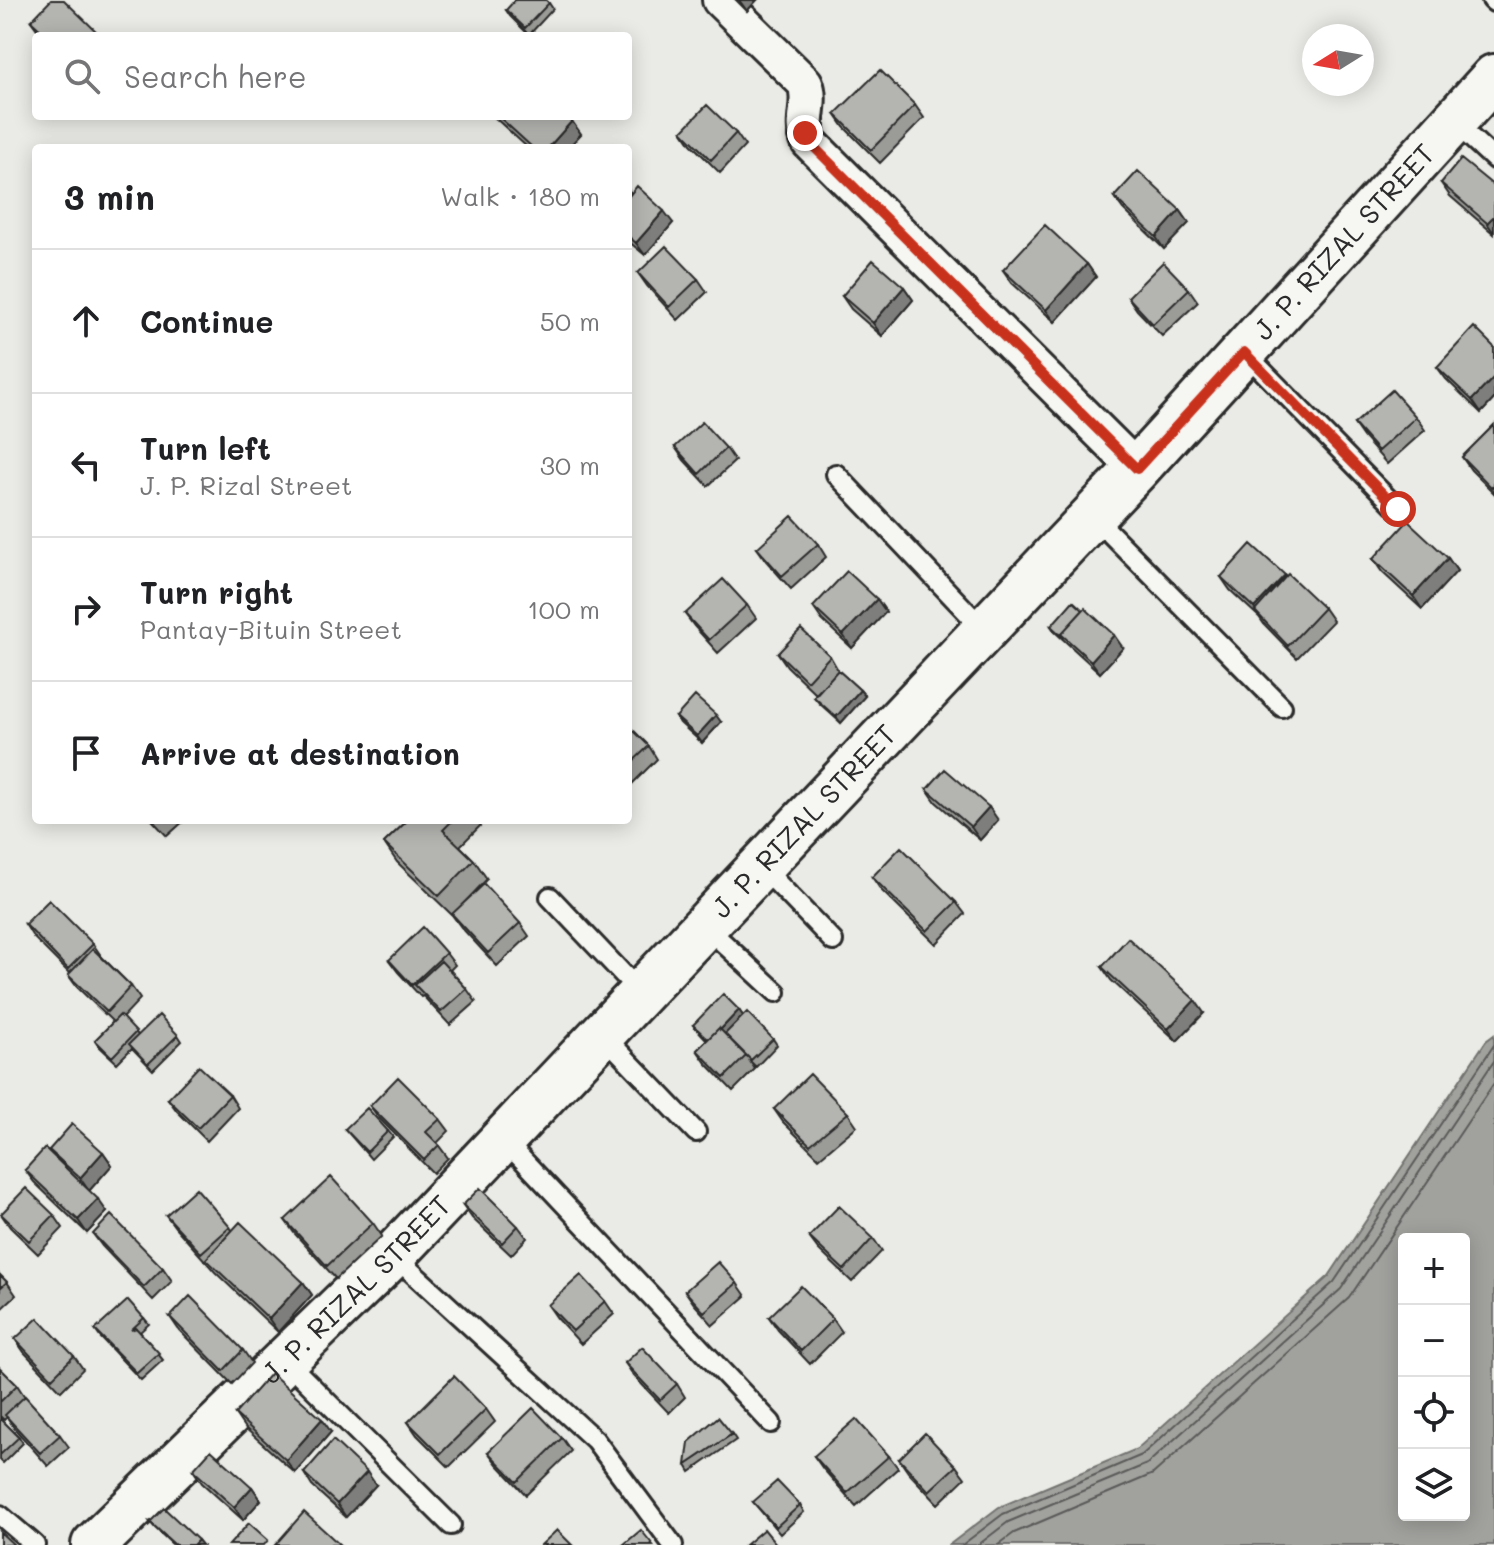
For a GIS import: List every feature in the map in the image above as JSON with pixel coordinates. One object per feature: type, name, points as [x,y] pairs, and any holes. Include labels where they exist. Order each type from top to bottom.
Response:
[{"type":"main road","name":"J. P. RIZAL STREET","points":[[94,1545],[393,1255],[1137,469],[1494,77]]},
{"type":"street","points":[[720,0],[805,83],[808,97],[803,125],[809,142],[1137,469]]},
{"type":"lane","points":[[1454,122],[1494,159]]},
{"type":"lane","points":[[1244,352],[1398,509]]},
{"type":"lane","points":[[836,474],[985,631]]},
{"type":"lane","points":[[1093,516],[1282,707]]},
{"type":"lane","points":[[761,866],[833,941]]},
{"type":"lane","points":[[550,897],[641,993]]},
{"type":"lane","points":[[704,925],[776,992]]},
{"type":"lane","points":[[602,1034],[696,1132]]},
{"type":"lane","points":[[503,1139],[771,1423]]},
{"type":"lane","points":[[393,1255],[595,1440],[673,1545]]},
{"type":"lane","points":[[286,1361],[451,1525]]},
{"type":"lane","points":[[0,1515],[35,1545]]},
{"type":"water","points":[[1494,1035],[1494,1545],[949,1545],[999,1507],[1137,1449],[1329,1276],[1486,1041]]},
{"type":"building","points":[[51,0],[64,0],[97,32],[43,32],[31,21]]},
{"type":"building","points":[[515,0],[546,0],[549,3],[525,28],[506,10]]},
{"type":"building","points":[[880,70],[915,105],[871,150],[835,114]]},
{"type":"building","points":[[707,105],[736,133],[711,160],[682,131]]},
{"type":"building","points":[[502,120],[572,121],[552,144],[529,144]]},
{"type":"building","points":[[1461,159],[1494,186],[1494,216],[1487,223],[1441,183]]},
{"type":"building","points":[[1138,171],[1180,210],[1156,237],[1114,197]]},
{"type":"building","points":[[637,186],[664,211],[636,243],[632,240],[632,192]]},
{"type":"building","points":[[1045,225],[1087,264],[1046,310],[1003,270]]},
{"type":"building","points":[[666,246],[698,279],[669,307],[638,273]]},
{"type":"building","points":[[873,260],[904,287],[873,323],[842,296]]},
{"type":"building","points":[[1163,262],[1189,289],[1153,324],[1128,297]]},
{"type":"building","points":[[1474,327],[1494,347],[1494,377],[1472,400],[1437,367]]},
{"type":"building","points":[[1392,390],[1416,417],[1378,451],[1354,424]]},
{"type":"building","points":[[702,422],[726,448],[699,474],[675,447]]},
{"type":"building","points":[[1494,425],[1494,486],[1492,488],[1462,457]]},
{"type":"building","points":[[792,516],[818,544],[782,576],[757,548]]},
{"type":"building","points":[[1408,521],[1448,558],[1413,596],[1373,559]]},
{"type":"building","points":[[1251,544],[1285,575],[1254,608],[1221,577]]},
{"type":"building","points":[[847,571],[877,599],[843,635],[813,607]]},
{"type":"building","points":[[1288,574],[1324,608],[1288,646],[1255,611]]},
{"type":"building","points":[[723,579],[747,605],[709,640],[685,614]]},
{"type":"building","points":[[1073,601],[1083,610],[1061,634],[1064,638],[1051,626]]},
{"type":"building","points":[[1085,608],[1114,635],[1091,661],[1061,634]]},
{"type":"building","points":[[801,629],[830,656],[807,681],[778,653]]},
{"type":"building","points":[[838,670],[860,690],[836,717],[814,697]]},
{"type":"building","points":[[695,696],[716,715],[697,736],[676,717]]},
{"type":"building","points":[[632,729],[649,746],[632,762]]},
{"type":"building","points":[[945,769],[989,807],[971,827],[927,789]]},
{"type":"building","points":[[404,824],[449,824],[443,830],[474,860],[439,896],[384,843]]},
{"type":"building","points":[[901,847],[956,902],[927,931],[872,877]]},
{"type":"building","points":[[484,884],[520,923],[488,953],[452,914]]},
{"type":"building","points":[[49,900],[93,944],[68,969],[25,924]]},
{"type":"building","points":[[423,927],[446,953],[412,985],[389,960]]},
{"type":"building","points":[[1128,938],[1195,1000],[1168,1029],[1102,967]]},
{"type":"building","points":[[93,949],[131,986],[107,1012],[68,975]]},
{"type":"building","points":[[441,961],[467,989],[441,1012],[415,985]]},
{"type":"building","points":[[723,994],[739,1010],[708,1039],[693,1025]]},
{"type":"building","points":[[747,1012],[773,1039],[751,1060],[725,1034]]},
{"type":"building","points":[[120,1015],[136,1032],[112,1057],[95,1040]]},
{"type":"building","points":[[159,1015],[178,1035],[148,1064],[129,1044]]},
{"type":"building","points":[[719,1028],[746,1056],[724,1078],[697,1050]]},
{"type":"building","points":[[199,1066],[230,1095],[198,1128],[168,1099]]},
{"type":"building","points":[[810,1074],[848,1113],[810,1145],[774,1109]]},
{"type":"building","points":[[398,1077],[440,1119],[426,1132],[439,1145],[424,1160],[370,1106]]},
{"type":"building","points":[[367,1108],[388,1131],[367,1152],[345,1129]]},
{"type":"building","points":[[72,1124],[103,1152],[80,1178],[49,1150]]},
{"type":"building","points":[[45,1148],[98,1199],[78,1220],[25,1170]]},
{"type":"building","points":[[331,1177],[373,1223],[327,1266],[285,1220]]},
{"type":"building","points":[[26,1188],[54,1215],[29,1241],[1,1214]]},
{"type":"building","points":[[196,1188],[230,1227],[201,1253],[166,1215]]},
{"type":"building","points":[[480,1188],[518,1226],[502,1243],[463,1205]]},
{"type":"building","points":[[839,1206],[873,1238],[844,1270],[809,1237]]},
{"type":"building","points":[[111,1215],[163,1268],[144,1287],[93,1234]]},
{"type":"building","points":[[240,1222],[303,1282],[269,1319],[206,1259]]},
{"type":"building","points":[[718,1262],[737,1283],[704,1312],[685,1291]]},
{"type":"building","points":[[0,1275],[7,1282],[0,1288]]},
{"type":"building","points":[[581,1275],[605,1301],[573,1331],[548,1305]]},
{"type":"building","points":[[801,1286],[833,1319],[801,1351],[769,1317]]},
{"type":"building","points":[[190,1296],[243,1350],[223,1371],[170,1317]]},
{"type":"building","points":[[128,1300],[144,1318],[131,1330],[136,1328],[159,1353],[137,1373],[95,1330]]},
{"type":"building","points":[[38,1318],[74,1356],[52,1378],[15,1339]]},
{"type":"building","points":[[642,1347],[677,1384],[660,1400],[625,1363]]},
{"type":"building","points":[[0,1368],[17,1385],[0,1402]]},
{"type":"building","points":[[271,1373],[322,1419],[286,1460],[235,1414]]},
{"type":"building","points":[[454,1376],[486,1409],[440,1454],[408,1422]]},
{"type":"building","points":[[25,1396],[60,1435],[40,1453],[5,1415]]},
{"type":"building","points":[[533,1408],[562,1438],[517,1482],[488,1452]]},
{"type":"building","points":[[718,1417],[732,1434],[686,1465],[689,1442]]},
{"type":"building","points":[[0,1418],[19,1437],[0,1455]]},
{"type":"building","points":[[856,1419],[889,1456],[847,1493],[814,1456]]},
{"type":"building","points":[[925,1433],[956,1466],[929,1491],[899,1459]]},
{"type":"building","points":[[333,1440],[367,1472],[337,1504],[304,1473]]},
{"type":"building","points":[[211,1450],[252,1487],[234,1507],[193,1470]]},
{"type":"building","points":[[777,1481],[800,1505],[776,1527],[753,1502]]},
{"type":"building","points":[[164,1508],[198,1540],[193,1545],[175,1545],[150,1522]]},
{"type":"building","points":[[304,1512],[340,1545],[275,1545]]},
{"type":"building","points":[[249,1523],[268,1540],[264,1545],[229,1545]]},
{"type":"building","points":[[764,1529],[777,1545],[745,1545]]},
{"type":"building","points":[[557,1530],[572,1545],[541,1545]]},
{"type":"building","points":[[641,1530],[653,1545],[623,1545]]},
{"type":"building","points":[[0,1532],[13,1544],[12,1545],[0,1545]]},
{"type":"route","points":[[805,133],[809,142],[1137,469],[1244,352],[1398,509]]}]
